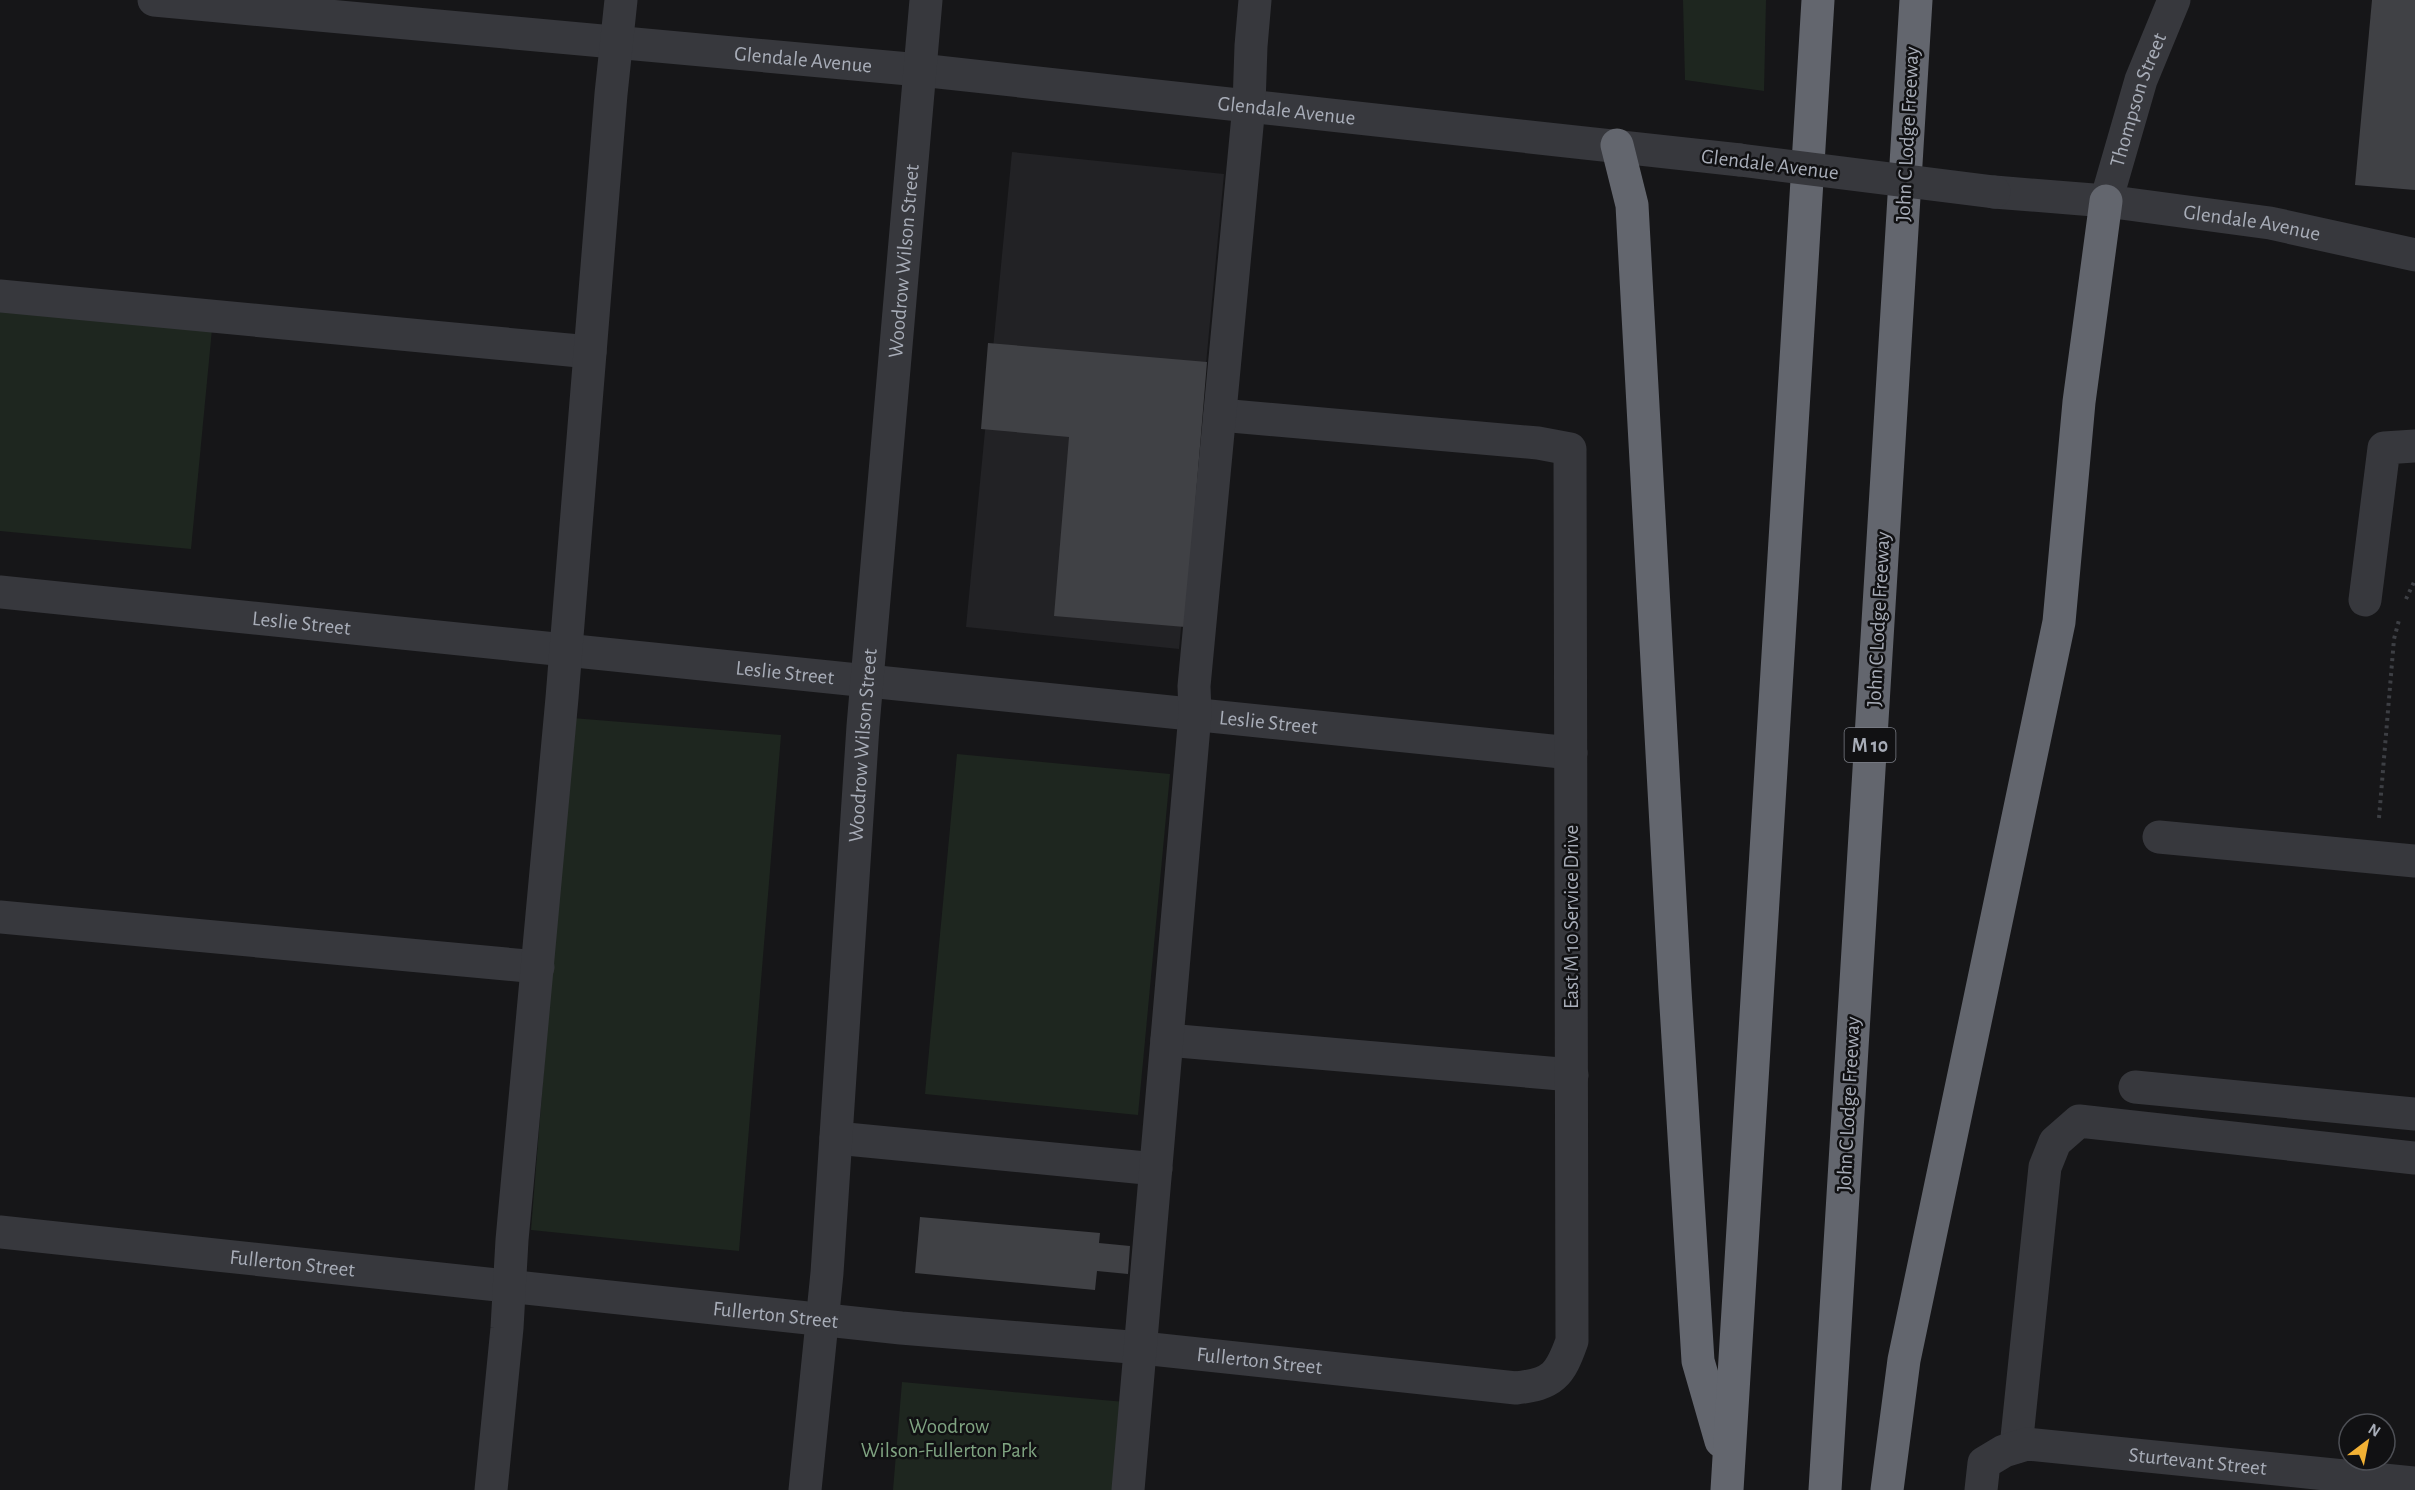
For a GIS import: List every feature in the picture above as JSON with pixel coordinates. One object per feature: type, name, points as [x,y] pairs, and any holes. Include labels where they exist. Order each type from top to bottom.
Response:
[{"type":"highway","points":[[1727,1478],[1818,0]]},
{"type":"highway","name":"John C Lodge Freeway","points":[[1825,1490],[1916,0]]},
{"type":"highway","points":[[1617,145],[1632,205],[1698,1361],[1727,1478]]},
{"type":"highway","points":[[1887,1490],[1904,1360],[2059,622],[2079,402],[2106,201]]},
{"type":"street","name":"Glendale Avenue","points":[[154,0],[920,70],[1617,145],[1994,192],[2106,201],[2270,223],[2415,255]]},
{"type":"street","points":[[490,1490],[566,650],[610,106],[621,0]]},
{"type":"street","name":"Woodrow Wilson Street","points":[[806,1490],[823,1319],[867,680],[926,0]]},
{"type":"street","points":[[1128,1490],[1195,714],[1194,686],[1250,105],[1251,46],[1255,0]]},
{"type":"street","name":"Thompson Street","points":[[2106,201],[2141,80],[2174,0]]},
{"type":"street","points":[[0,296],[590,352]]},
{"type":"street","name":"East M 10 Service Drive","points":[[1220,415],[1538,443],[1570,449],[1572,1341],[1564,1364],[1551,1378]]},
{"type":"street","points":[[2365,600],[2384,448],[2415,446]]},
{"type":"street","name":"Leslie Street","points":[[0,592],[1571,753]]},
{"type":"street","points":[[2159,837],[2415,861]]},
{"type":"street","points":[[0,917],[538,967]]},
{"type":"street","points":[[1167,1040],[1572,1075]]},
{"type":"street","points":[[2016,1447],[2045,1167],[2055,1142],[2079,1121],[2413,1158],[2415,1114],[2135,1087]]},
{"type":"street","points":[[836,1138],[1156,1169]]},
{"type":"street","name":"Fullerton Street","points":[[0,1232],[823,1319],[1142,1348],[1516,1388],[1536,1386],[1551,1378]]},
{"type":"street","name":"Sturtevant Street","points":[[1983,1477],[2004,1451],[2027,1444],[2415,1483]]},
{"type":"path","points":[[2402,607],[2415,580]]},
{"type":"path","points":[[2379,819],[2394,639],[2399,618]]},
{"type":"shaded area","points":[[1012,152],[1224,174],[1179,649],[966,627]]},
{"type":"green space","points":[[1683,0],[1766,0],[1764,91],[1685,80]]},
{"type":"green space","points":[[0,309],[212,329],[191,549],[0,531]]},
{"type":"green space","points":[[572,718],[781,735],[739,1251],[531,1230]]},
{"type":"green space","points":[[957,754],[1170,774],[1138,1115],[925,1094]]},
{"type":"green space","name":"Woodrow Wilson-Fullerton Park","points":[[902,1382],[1125,1402],[1117,1490],[893,1490]]},
{"type":"building","points":[[2372,0],[2415,0],[2415,190],[2355,185]]},
{"type":"building","points":[[988,343],[1207,362],[1185,627],[1054,616],[1069,437],[981,429]]},
{"type":"building","points":[[920,1217],[1100,1233],[1099,1243],[1130,1246],[1128,1274],[1097,1271],[1095,1290],[915,1273]]}]
